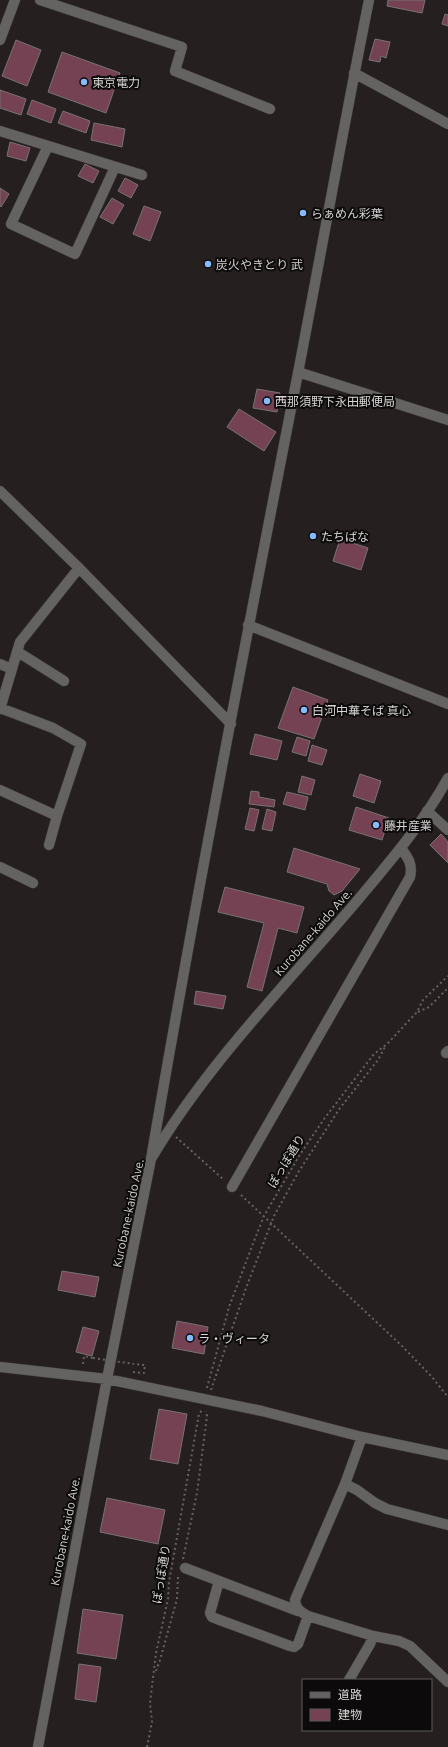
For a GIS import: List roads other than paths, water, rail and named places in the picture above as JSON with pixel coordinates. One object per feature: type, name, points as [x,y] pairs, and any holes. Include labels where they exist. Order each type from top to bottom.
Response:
[{"type":"street","points":[[0,40],[15,0]]},
{"type":"street","points":[[40,0],[182,48],[175,71],[270,109]]},
{"type":"street","points":[[151,1159],[185,965],[231,724],[248,625],[369,0]]},
{"type":"street","points":[[354,73],[448,124]]},
{"type":"street","points":[[0,130],[142,175]]},
{"type":"street","points":[[48,146],[11,224],[75,254],[115,166]]},
{"type":"street","points":[[298,372],[448,420]]},
{"type":"street","points":[[0,491],[79,568],[231,724]]},
{"type":"street","points":[[48,845],[81,744],[53,728],[0,708],[20,642],[79,568]]},
{"type":"street","points":[[248,625],[448,704]]},
{"type":"street","points":[[18,652],[64,681]]},
{"type":"street","points":[[0,664],[12,669]]},
{"type":"street","name":"Kurobane-kaido Ave.","points":[[38,1747],[107,1379],[151,1159],[168,1130],[204,1080],[401,848],[448,778]]},
{"type":"street","points":[[0,790],[57,816]]},
{"type":"street","points":[[427,811],[448,830]]},
{"type":"street","points":[[232,1187],[410,877],[412,868],[410,860],[401,848]]},
{"type":"street","points":[[0,867],[33,883]]},
{"type":"street","points":[[0,1367],[107,1379],[262,1411],[362,1437],[448,1455]]},
{"type":"street","points":[[298,1611],[295,1600],[344,1484],[362,1437]]},
{"type":"street","points":[[344,1484],[357,1490],[386,1509],[448,1525]]},
{"type":"street","points":[[182,1566],[308,1616],[373,1636],[399,1641],[410,1646],[448,1682]]},
{"type":"street","points":[[219,1581],[210,1613],[212,1617],[217,1619],[290,1646],[294,1646],[298,1644],[308,1616]]},
{"type":"street","points":[[350,1679],[373,1636]]},
{"type":"place","name":"東京電力","points":[[84,82]]},
{"type":"place","name":"らぁめん彩葉","points":[[303,213]]},
{"type":"place","name":"炭火やきとり 武","points":[[208,264]]},
{"type":"place","name":"西那須野下永田郵便局","points":[[267,401]]},
{"type":"place","name":"たちばな","points":[[313,536]]},
{"type":"place","name":"白河中華そば 真心","points":[[304,710]]},
{"type":"place","name":"藤井産業","points":[[376,825]]},
{"type":"place","name":"ラ・ヴィータ","points":[[190,1338]]}]
